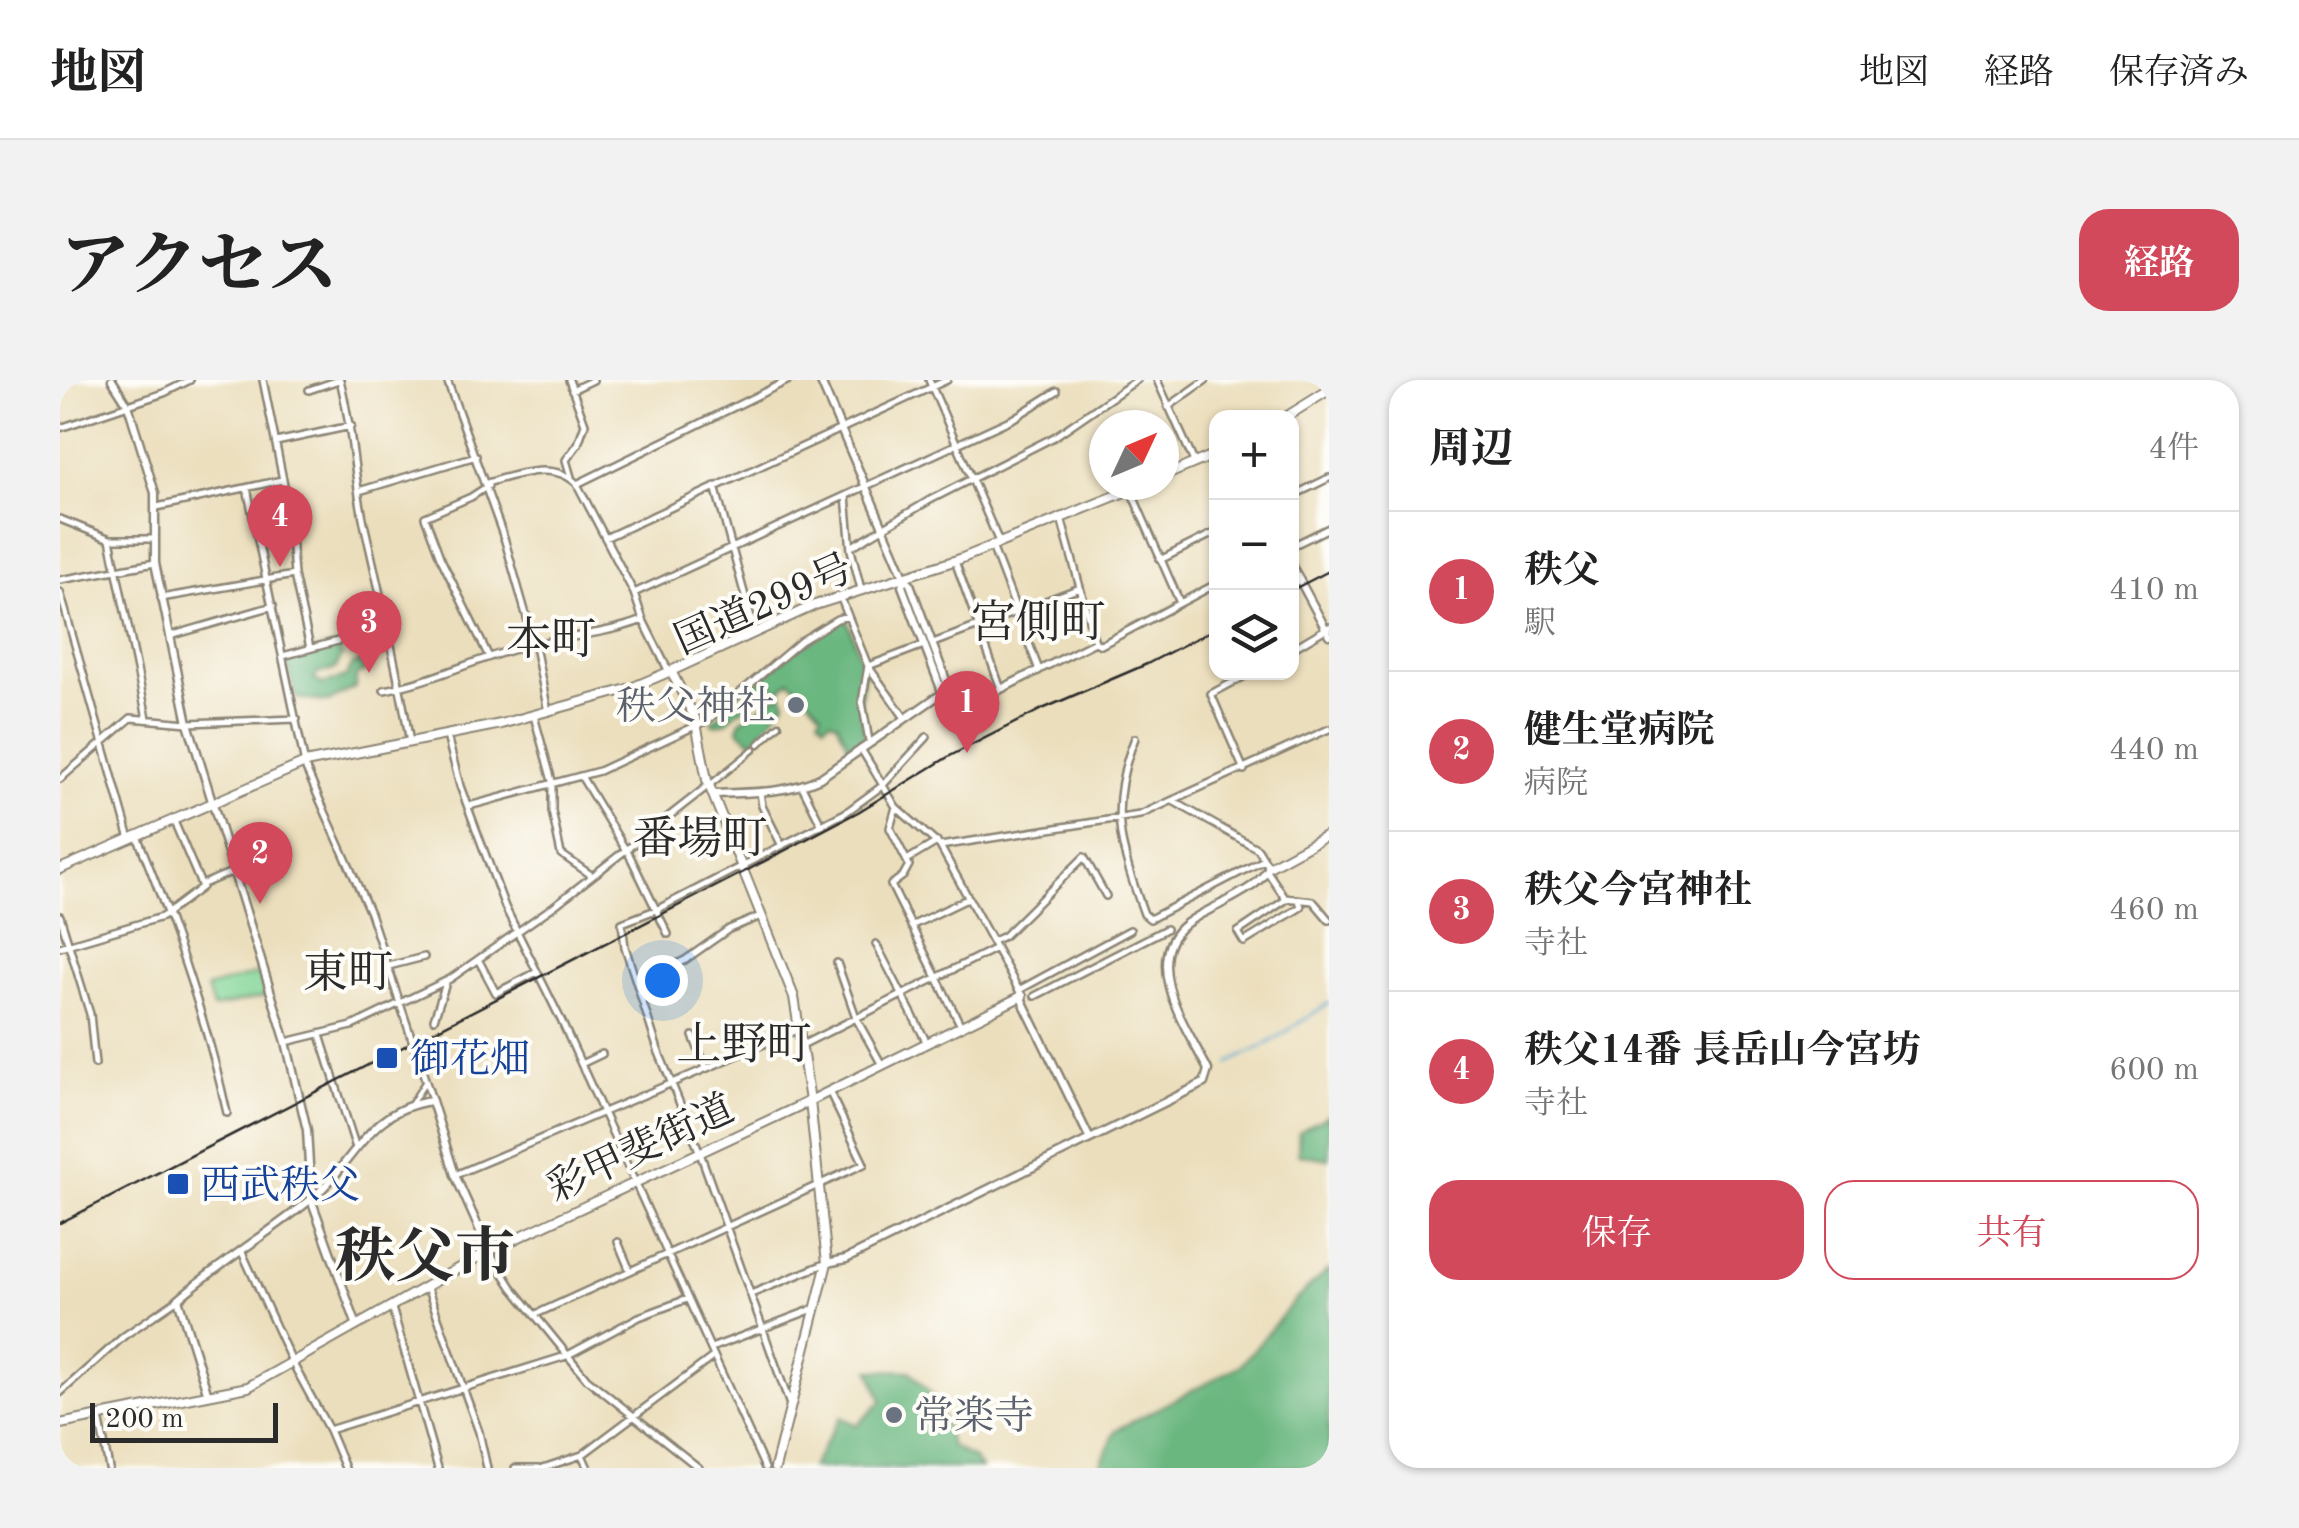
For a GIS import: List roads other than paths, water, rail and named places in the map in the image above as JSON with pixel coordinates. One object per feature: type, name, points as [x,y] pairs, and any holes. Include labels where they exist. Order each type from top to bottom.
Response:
[{"type":"main road","points":[[1297,410],[1329,390]]},
{"type":"main road","points":[[1179,470],[1209,457]]},
{"type":"main road","name":"国道299号","points":[[775,1468],[826,1263],[810,1100],[794,998],[711,790],[697,724],[670,672],[840,596],[955,560],[1105,500]]},
{"type":"main road","points":[[60,869],[305,764],[534,716],[670,672]]},
{"type":"main road","points":[[1267,866],[1329,834]]},
{"type":"main road","name":"彩甲斐街道","points":[[60,1424],[248,1387],[488,1251],[829,1091],[1020,994]]},
{"type":"street","points":[[112,380],[128,405],[155,493],[155,563],[188,723],[286,1042],[306,1127],[311,1200],[358,1326]]},
{"type":"street","points":[[60,428],[164,393],[190,380]]},
{"type":"street","points":[[264,380],[293,542],[294,575],[310,648]]},
{"type":"street","points":[[309,390],[340,380],[352,426],[359,492],[410,743]]},
{"type":"street","points":[[447,380],[487,485],[534,646],[548,712]]},
{"type":"street","points":[[569,380],[585,424],[578,444],[566,460],[571,477],[634,593],[643,620],[670,672]]},
{"type":"street","points":[[572,390],[593,380]]},
{"type":"street","points":[[577,484],[789,380]]},
{"type":"street","points":[[820,380],[910,584],[946,692]]},
{"type":"street","points":[[606,538],[841,429],[930,383],[947,380]]},
{"type":"street","points":[[850,547],[1054,437],[1138,380]]},
{"type":"street","points":[[1157,380],[1195,464]]},
{"type":"street","points":[[1168,407],[1206,380]]},
{"type":"street","points":[[930,383],[971,480],[1039,670]]},
{"type":"street","points":[[634,593],[1014,418],[1057,392]]},
{"type":"street","points":[[276,442],[352,426]]},
{"type":"street","points":[[359,492],[476,456]]},
{"type":"street","points":[[489,657],[440,557],[425,516],[523,472],[556,472],[571,477]]},
{"type":"street","points":[[1299,493],[1329,478]]},
{"type":"street","points":[[156,508],[282,480]]},
{"type":"street","points":[[715,486],[755,633]]},
{"type":"street","points":[[247,488],[305,764],[370,913],[456,1176],[488,1251],[587,1379],[699,1468]]},
{"type":"street","points":[[846,496],[850,547],[861,589]]},
{"type":"street","points":[[1134,500],[1180,602]]},
{"type":"street","points":[[1061,518],[1096,642],[1101,645],[1209,588]]},
{"type":"street","points":[[60,519],[110,539],[154,539]]},
{"type":"street","points":[[1299,543],[1329,528]]},
{"type":"street","points":[[1160,560],[1209,536]]},
{"type":"street","points":[[110,539],[147,718]]},
{"type":"street","points":[[955,560],[1001,689]]},
{"type":"street","points":[[60,580],[155,563]]},
{"type":"street","points":[[161,598],[294,575]]},
{"type":"street","points":[[1299,578],[1328,630],[1299,645]]},
{"type":"street","points":[[868,666],[1080,588]]},
{"type":"street","points":[[60,592],[64,618],[134,838],[169,914],[214,1057],[227,1113]]},
{"type":"street","points":[[840,596],[868,666],[904,718]]},
{"type":"street","points":[[170,636],[273,606]]},
{"type":"street","points":[[470,806],[609,766],[713,717],[801,641],[848,616]]},
{"type":"street","points":[[384,690],[489,657],[643,620]]},
{"type":"street","points":[[283,656],[389,627]]},
{"type":"street","points":[[711,790],[760,792],[802,786],[820,778],[946,692],[982,699],[1096,642]]},
{"type":"street","points":[[868,666],[862,702],[869,742]]},
{"type":"street","points":[[1237,680],[1211,694],[1244,770]]},
{"type":"street","points":[[534,716],[552,782],[552,812],[560,854],[591,875]]},
{"type":"street","points":[[60,779],[131,718],[188,723],[297,719]]},
{"type":"street","points":[[286,1042],[352,1026],[447,980],[517,932],[625,848],[711,790],[779,725]]},
{"type":"street","points":[[906,860],[938,844],[1140,815],[1329,729]]},
{"type":"street","points":[[447,736],[460,786],[517,932],[765,1468]]},
{"type":"street","points":[[791,1408],[637,983],[622,923],[742,867],[866,800],[928,737]]},
{"type":"street","points":[[1135,738],[1124,765],[1117,818],[1124,860],[1144,914],[1150,919],[1267,866]]},
{"type":"street","points":[[860,748],[896,807],[938,844],[995,944],[1090,1139]]},
{"type":"street","points":[[581,776],[625,848],[668,934]]},
{"type":"street","points":[[802,786],[822,825]]},
{"type":"street","points":[[760,792],[762,806],[782,846]]},
{"type":"street","points":[[1174,801],[1258,848],[1287,900]]},
{"type":"street","points":[[896,807],[890,828],[908,870],[890,885],[961,1026]]},
{"type":"street","points":[[173,819],[201,885]]},
{"type":"street","points":[[802,1045],[938,978],[995,944],[1084,857],[1106,896]]},
{"type":"street","points":[[751,1294],[826,1263],[846,1259],[1206,1080],[1208,1070],[1167,981],[1167,952],[1188,922],[1254,886],[1267,866]]},
{"type":"street","points":[[60,947],[169,914],[201,885],[234,871]]},
{"type":"street","points":[[911,926],[969,898]]},
{"type":"street","points":[[1299,900],[1301,907],[1244,942],[1238,932],[1287,900],[1299,900],[1313,901],[1329,920]]},
{"type":"street","points":[[637,983],[685,960],[729,929],[762,915]]},
{"type":"street","points":[[60,916],[90,1014],[95,1064]]},
{"type":"street","points":[[1035,996],[1166,929]]},
{"type":"street","points":[[1020,994],[1130,930]]},
{"type":"street","points":[[876,944],[927,1042]]},
{"type":"street","points":[[389,966],[424,957]]},
{"type":"street","points":[[478,960],[496,993],[536,972]]},
{"type":"street","points":[[836,963],[857,1020],[882,1065]]},
{"type":"street","points":[[434,1019],[447,980]]},
{"type":"street","points":[[456,1176],[800,1029]]},
{"type":"street","points":[[320,1035],[355,1145]]},
{"type":"street","points":[[693,1036],[706,1068]]},
{"type":"street","points":[[581,1064],[602,1054]]},
{"type":"street","points":[[60,1393],[124,1336],[311,1200],[331,1182],[355,1145],[412,1103],[426,1081]]},
{"type":"street","points":[[534,1315],[864,1164],[829,1091]]},
{"type":"street","points":[[412,1103],[432,1101]]},
{"type":"street","points":[[618,1242],[630,1272]]},
{"type":"street","points":[[241,1248],[292,1362],[346,1468]]},
{"type":"street","points":[[427,1287],[464,1389],[487,1468]]},
{"type":"street","points":[[330,1430],[566,1356],[640,1317],[688,1298]]},
{"type":"street","points":[[178,1299],[208,1396]]},
{"type":"street","points":[[392,1308],[438,1468]]},
{"type":"street","points":[[710,1348],[816,1308]]},
{"type":"street","points":[[516,1468],[541,1468],[582,1455],[714,1356]]},
{"type":"street","points":[[99,1416],[109,1468]]},
{"type":"street","points":[[582,1455],[588,1468]]},
{"type":"waterway","points":[[1229,1063],[1269,1043],[1329,1003]]},
{"type":"railway","points":[[1299,586],[1329,571]]},
{"type":"railway","points":[[60,1223],[744,872],[858,812],[948,757],[1209,632]]},
{"type":"place","name":"秩父14番 長岳山今宮坊","points":[[280,567]]},
{"type":"place","name":"秩父今宮神社","points":[[369,673]]},
{"type":"place","name":"秩父神社","points":[[796,705]]},
{"type":"place","name":"秩父","points":[[967,753]]},
{"type":"place","name":"健生堂病院","points":[[260,904]]},
{"type":"place","name":"御花畑","points":[[387,1058]]},
{"type":"place","name":"西武秩父","points":[[178,1184]]},
{"type":"place","name":"常楽寺","points":[[894,1415]]},
{"type":"district","name":"宮側町","points":[[1038,621]]},
{"type":"district","name":"本町","points":[[551,638]]},
{"type":"district","name":"番場町","points":[[700,837]]},
{"type":"district","name":"東町","points":[[348,971]]},
{"type":"district","name":"上野町","points":[[744,1043]]},
{"type":"district","name":"秩父市","points":[[425,1255]]}]
